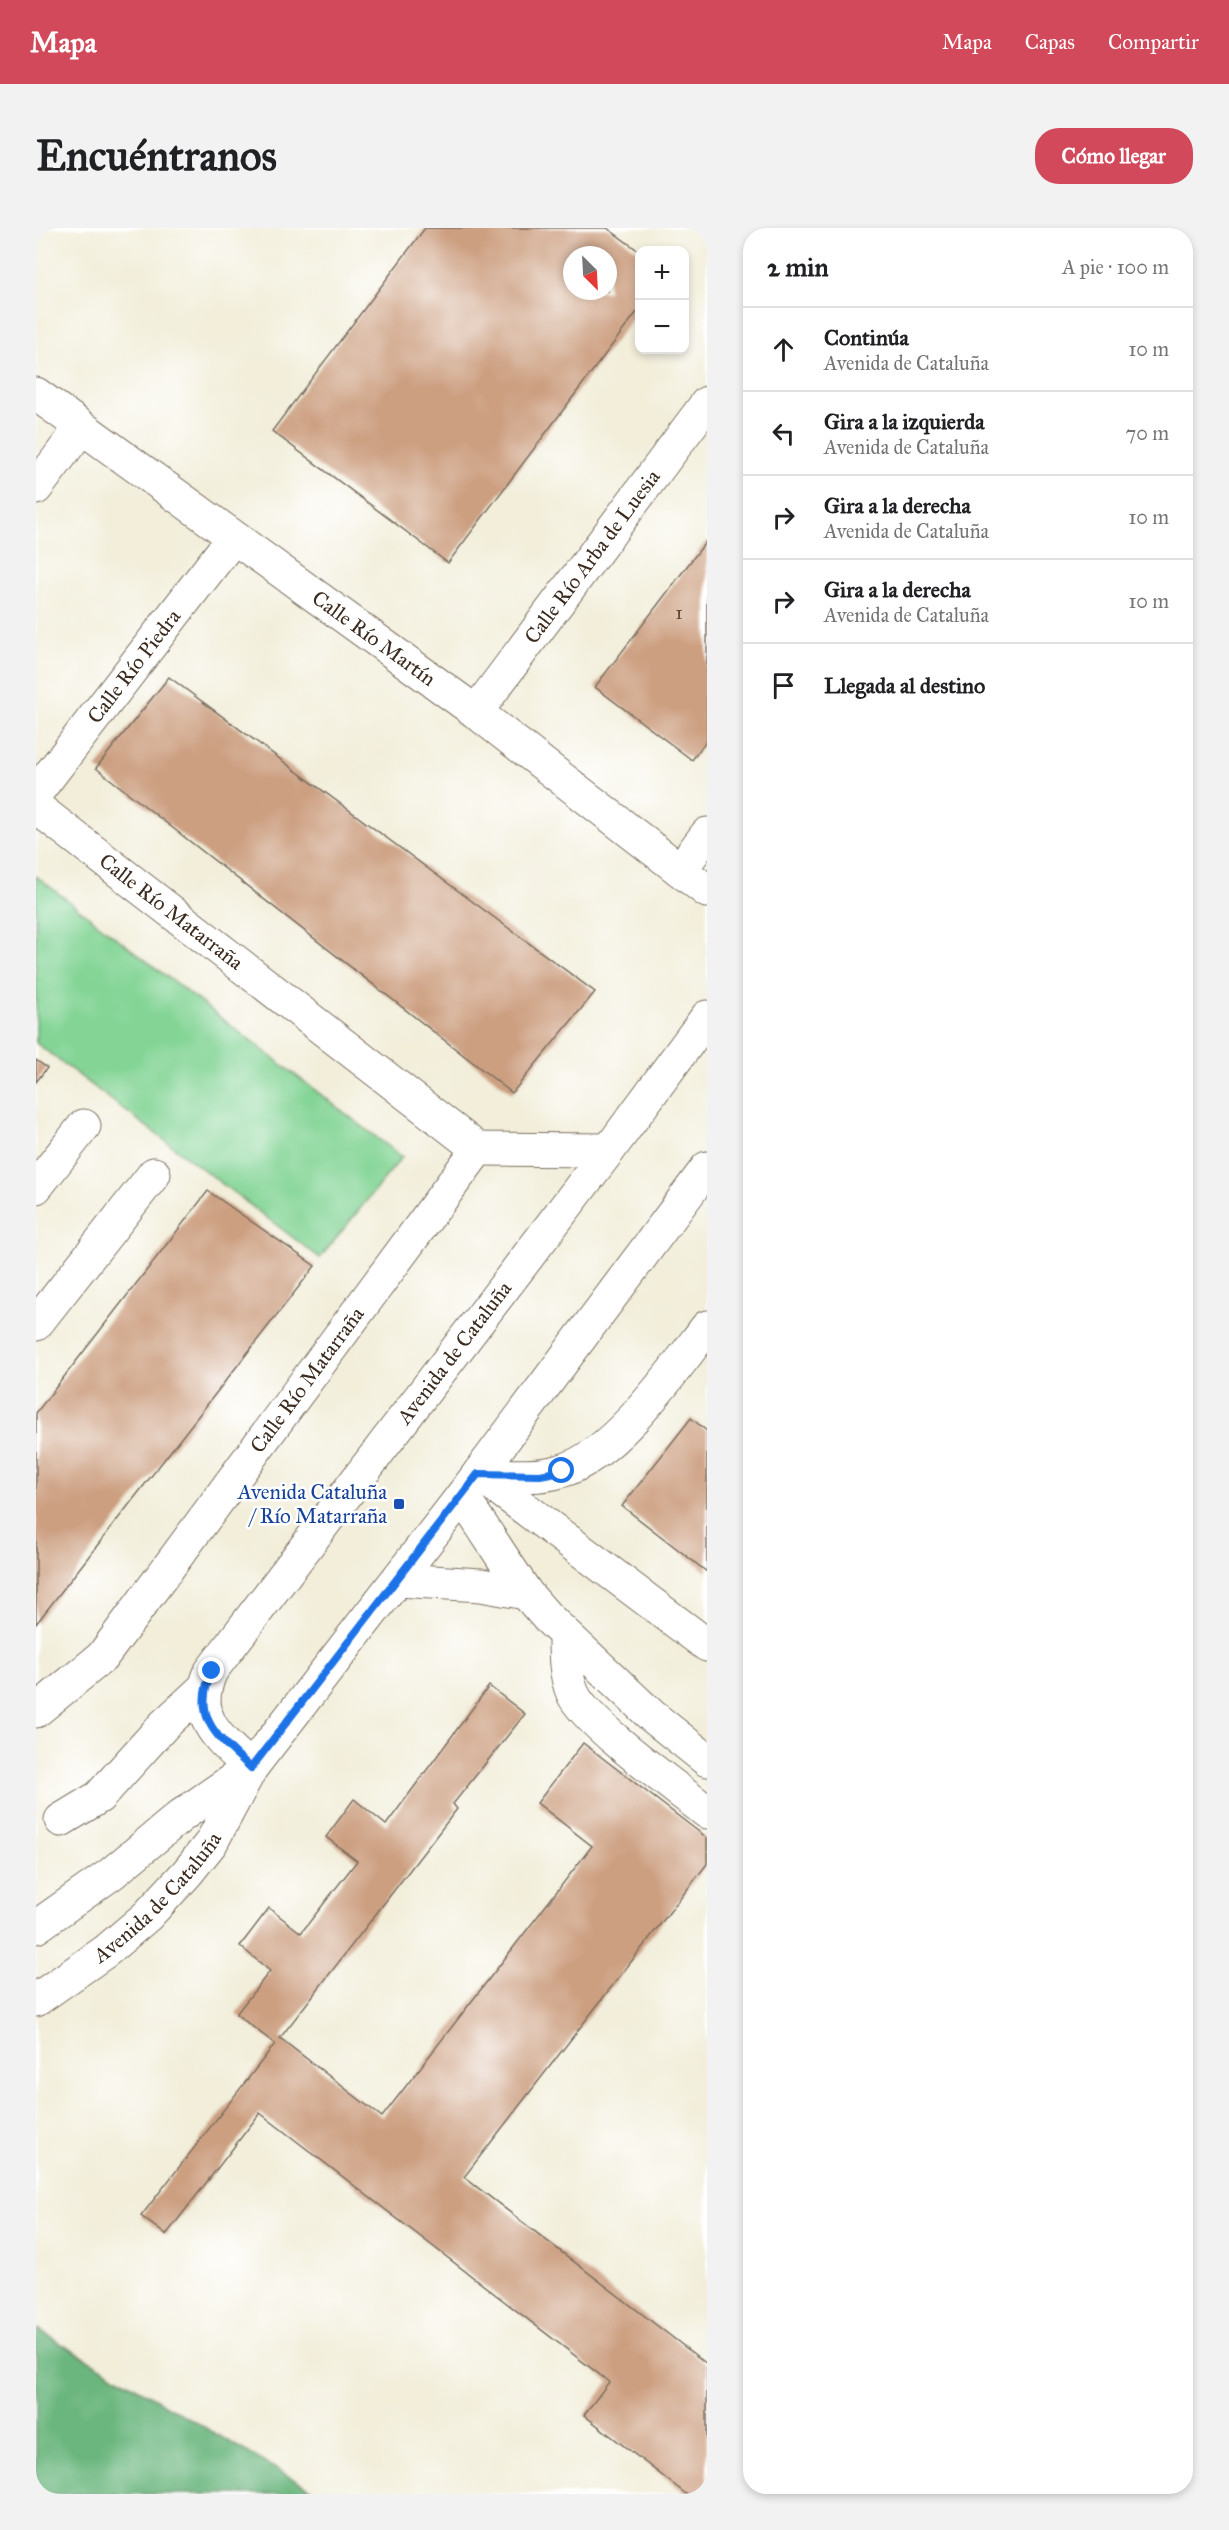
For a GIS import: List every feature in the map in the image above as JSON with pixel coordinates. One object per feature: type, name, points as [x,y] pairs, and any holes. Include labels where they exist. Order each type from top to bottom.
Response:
[{"type":"street","name":"Calle Río Martín","points":[[36,394],[476,712],[707,891]]},
{"type":"street","name":"Calle Río Arba de Luesia","points":[[476,712],[707,403]]},
{"type":"street","points":[[36,488],[81,428]]},
{"type":"street","name":"Calle Río Piedra","points":[[36,793],[233,538]]},
{"type":"street","name":"Calle Río Matarraña","points":[[36,807],[478,1149],[102,1657],[36,1711]]},
{"type":"street","points":[[680,870],[707,834]]},
{"type":"street","name":"Avenida de Cataluña","points":[[61,1820],[99,1797],[164,1725],[204,1688],[212,1671],[609,1150],[707,1017]]},
{"type":"street","points":[[36,1187],[84,1126]]},
{"type":"street","points":[[478,1149],[609,1150]]},
{"type":"street","name":"Avenida de Cataluña","points":[[36,2000],[106,1951],[165,1898],[211,1843],[251,1768],[398,1580],[707,1168]]},
{"type":"street","points":[[36,1324],[153,1174]]},
{"type":"street","points":[[470,1485],[562,1471],[586,1461],[618,1433],[668,1378],[707,1327]]},
{"type":"street","points":[[470,1485],[526,1593],[565,1635],[652,1716],[707,1760]]},
{"type":"street","points":[[470,1485],[707,1645]]},
{"type":"street","points":[[398,1580],[481,1585],[526,1593]]},
{"type":"street","points":[[565,1635],[566,1664],[573,1694],[599,1725],[707,1812]]},
{"type":"street","points":[[204,1688],[203,1707],[210,1726],[251,1768]]},
{"type":"street","name":"Avenida de Cataluña","points":[[36,1928],[111,1874],[182,1815],[251,1768]]},
{"type":"green space","points":[[36,876],[402,1157],[320,1258],[36,1043]]},
{"type":"green space","points":[[36,2329],[319,2494],[36,2494]]},
{"type":"building","points":[[425,228],[607,228],[635,248],[635,315],[448,563],[272,431]]},
{"type":"building","points":[[707,540],[707,740],[692,760],[595,687]]},
{"type":"building","points":[[169,677],[595,992],[512,1093],[96,768]]},
{"type":"building","points":[[36,1060],[47,1068],[36,1082]]},
{"type":"building","points":[[208,1191],[315,1266],[36,1624],[36,1413]]},
{"type":"building","points":[[691,1418],[707,1431],[707,1572],[622,1506]]},
{"type":"building","points":[[489,1686],[525,1714],[453,1804],[457,1809],[280,2038],[382,2117],[592,1846],[537,1803],[583,1743],[707,1838],[707,1864],[464,2177],[707,2364],[707,2494],[686,2494],[584,2415],[609,2382],[260,2113],[166,2235],[141,2216],[275,2044],[236,2014],[270,1971],[240,1946],[269,1908],[301,1933],[357,1861],[326,1837],[354,1799],[386,1825]]},
{"type":"place","name":"Avenida Cataluña / Río Matarraña","points":[[399,1504]]},
{"type":"route","points":[[212,1671],[204,1688],[203,1707],[210,1726],[221,1740],[251,1768],[295,1714],[478,1474],[540,1475],[562,1471]]}]
